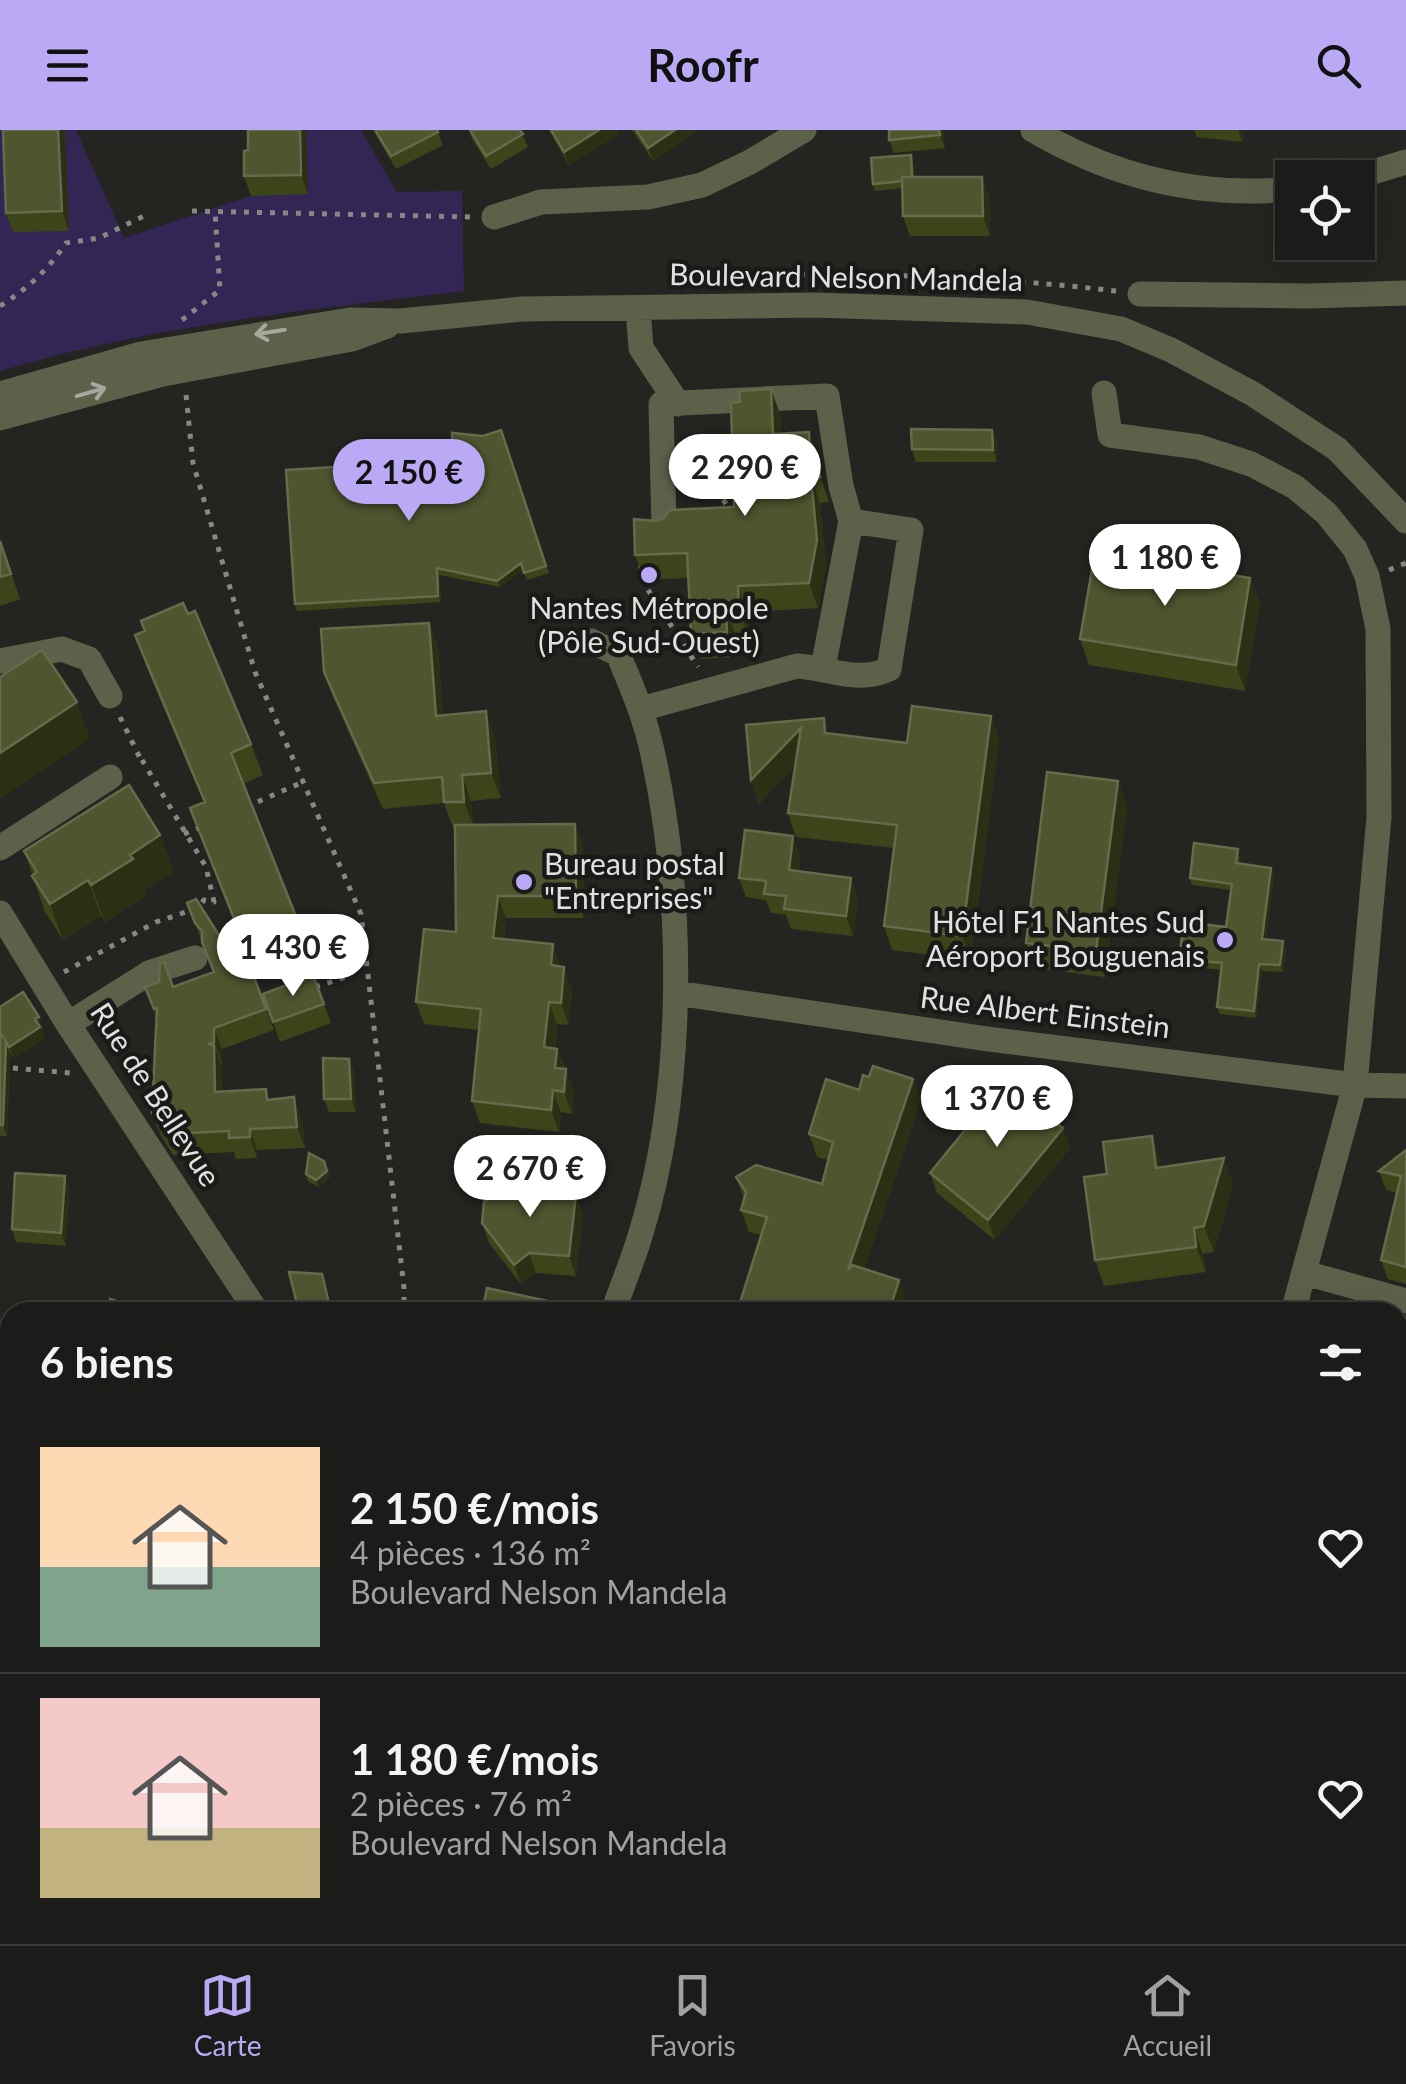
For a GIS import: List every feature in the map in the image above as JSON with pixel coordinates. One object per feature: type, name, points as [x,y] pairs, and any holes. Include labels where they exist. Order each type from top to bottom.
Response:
[{"type":"street","points":[[494,217],[541,202],[648,197],[702,184],[750,162],[804,130]]},
{"type":"street","points":[[1032,130],[1093,160],[1180,187],[1246,194],[1275,191]]},
{"type":"street","points":[[1375,171],[1406,162]]},
{"type":"street","points":[[1140,294],[1406,293]]},
{"type":"street","points":[[638,308],[641,348],[678,404]]},
{"type":"street","name":"Boulevard Nelson Mandela","points":[[0,418],[111,387],[182,358],[350,320],[401,321],[522,310],[976,308],[1027,312],[1121,329],[1171,350],[1253,394],[1336,449],[1406,520]]},
{"type":"street","name":"Boulevard Nelson Mandela","points":[[0,394],[117,360],[182,358]]},
{"type":"street","points":[[1104,392],[1110,435],[1198,447],[1251,464],[1295,486],[1326,512],[1355,549],[1366,576],[1378,629],[1379,817],[1355,1085],[1296,1302]]},
{"type":"street","points":[[664,530],[661,404],[827,396],[841,486],[852,521],[822,668]]},
{"type":"street","points":[[641,709],[798,666],[846,676],[875,675],[890,669],[911,530],[852,521]]},
{"type":"street","points":[[591,640],[618,654],[641,709],[654,755],[666,834],[676,993],[657,1169],[642,1233],[616,1302]]},
{"type":"street","points":[[0,661],[62,649],[90,659],[110,696]]},
{"type":"street","points":[[0,848],[110,777]]},
{"type":"street","name":"Rue de Bellevue","points":[[0,913],[251,1302]]},
{"type":"street","points":[[68,1024],[149,974],[195,958]]},
{"type":"street","name":"Rue Albert Einstein","points":[[676,993],[988,1040],[1355,1085],[1406,1086]]},
{"type":"street","points":[[1305,1273],[1406,1301]]},
{"type":"path","points":[[192,211],[494,217]]},
{"type":"path","points":[[215,211],[220,290],[178,325],[193,463],[255,672],[361,914],[404,1302]]},
{"type":"path","points":[[0,306],[24,291],[54,262],[66,244],[99,238],[150,213]]},
{"type":"path","points":[[44,984],[156,922],[198,908],[204,900],[214,902],[206,866],[142,760],[110,696]]},
{"type":"path","points":[[110,777],[142,760]]},
{"type":"path","points":[[235,812],[303,782]]},
{"type":"path","points":[[184,834],[218,820]]},
{"type":"path","points":[[312,988],[346,978]]},
{"type":"path","points":[[0,1068],[104,1076]]},
{"type":"shaded area","points":[[0,130],[76,130],[124,238],[251,196],[249,130],[361,130],[397,192],[462,191],[464,291],[172,331],[0,371]]},
{"type":"building","points":[[3,130],[58,130],[62,211],[6,213]]},
{"type":"building","points":[[248,130],[300,130],[301,175],[244,176]]},
{"type":"building","points":[[375,130],[437,130],[438,132],[391,156]]},
{"type":"building","points":[[470,130],[520,130],[523,134],[486,156]]},
{"type":"building","points":[[551,130],[599,130],[564,152]]},
{"type":"building","points":[[636,130],[675,130],[648,148]]},
{"type":"building","points":[[889,130],[939,130],[940,135],[889,140]]},
{"type":"building","points":[[911,155],[912,177],[873,184],[871,158]]},
{"type":"building","points":[[902,177],[982,177],[983,216],[903,216]]},
{"type":"building","points":[[771,389],[773,434],[809,432],[810,457],[815,457],[820,477],[811,477],[817,540],[809,583],[738,586],[739,609],[726,609],[727,632],[691,634],[687,553],[635,555],[634,519],[656,521],[670,510],[734,507],[731,403],[740,402],[739,391]]},
{"type":"building","points":[[911,429],[992,430],[993,450],[912,449]]},
{"type":"building","points":[[501,430],[546,566],[524,573],[521,563],[497,581],[437,568],[438,596],[295,604],[286,470],[453,460],[452,433],[483,436]]},
{"type":"building","points":[[0,541],[11,574],[0,577]]},
{"type":"building","points":[[1095,552],[1250,578],[1236,665],[1080,639]]},
{"type":"building","points":[[183,603],[188,614],[195,611],[251,744],[231,753],[295,914],[241,936],[190,808],[205,802],[135,635],[145,631],[141,621]]},
{"type":"building","points":[[429,623],[436,716],[486,711],[491,773],[462,775],[464,802],[444,802],[442,777],[374,783],[324,672],[321,629]]},
{"type":"building","points":[[42,650],[77,702],[0,753],[0,677]]},
{"type":"building","points":[[912,706],[991,716],[962,936],[884,926],[897,825],[788,813],[801,728],[751,780],[746,725],[824,718],[825,733],[907,743]]},
{"type":"building","points":[[1047,772],[1118,781],[1096,951],[1026,943]]},
{"type":"building","points":[[129,785],[160,835],[130,855],[133,859],[50,904],[32,876],[37,872],[24,851]]},
{"type":"building","points":[[575,824],[576,896],[498,896],[493,938],[553,944],[551,965],[564,967],[561,1003],[549,1002],[544,1047],[557,1049],[555,1068],[566,1069],[564,1092],[553,1090],[551,1110],[472,1101],[481,1009],[416,1002],[424,929],[456,932],[455,825]]},
{"type":"building","points":[[745,830],[793,836],[789,870],[851,878],[846,916],[784,909],[786,896],[764,894],[766,881],[739,878]]},
{"type":"building","name":"Hôtel F1 Nantes Sud Aéroport Bouguenais","points":[[1194,843],[1238,849],[1236,863],[1271,868],[1262,939],[1283,941],[1280,965],[1259,964],[1254,1011],[1217,1007],[1222,963],[1179,959],[1184,922],[1226,927],[1232,884],[1190,878]]},
{"type":"building","points":[[196,899],[236,962],[246,956],[266,1009],[214,1028],[214,1042],[208,1044],[214,1045],[215,1092],[266,1089],[267,1100],[294,1097],[297,1127],[250,1129],[250,1137],[229,1138],[229,1131],[166,1134],[152,1113],[157,1008],[154,1009],[145,987],[159,982],[160,963],[164,962],[173,987],[214,972],[202,942],[202,931],[187,903]]},
{"type":"building","points":[[313,975],[324,1004],[273,1022],[263,994]]},
{"type":"building","points":[[23,992],[39,1017],[35,1019],[40,1027],[9,1047],[6,1042],[0,1125],[0,1007]]},
{"type":"building","points":[[323,1058],[349,1059],[351,1099],[324,1099]]},
{"type":"building","points":[[873,1066],[913,1079],[848,1270],[852,1265],[899,1280],[892,1302],[740,1302],[767,1217],[741,1210],[746,1192],[736,1177],[756,1165],[822,1184],[833,1142],[809,1134],[826,1079],[859,1090],[863,1075],[869,1077]]},
{"type":"building","points":[[1005,1081],[1010,1086],[1018,1084],[1021,1098],[1041,1097],[1043,1118],[1057,1116],[1057,1124],[1063,1128],[988,1220],[930,1173]]},
{"type":"building","points":[[1152,1136],[1156,1168],[1224,1158],[1204,1226],[1194,1228],[1196,1247],[1095,1260],[1084,1177],[1107,1174],[1103,1142]]},
{"type":"building","points":[[1406,1150],[1406,1267],[1381,1260],[1401,1176],[1379,1171]]},
{"type":"building","points":[[309,1153],[324,1161],[327,1171],[316,1180],[306,1174]]},
{"type":"building","points":[[15,1173],[65,1176],[61,1233],[12,1229]]},
{"type":"building","points":[[523,1173],[536,1189],[576,1194],[569,1256],[529,1253],[514,1265],[482,1223],[484,1202]]},
{"type":"building","points":[[289,1272],[322,1274],[329,1302],[296,1302]]},
{"type":"building","points":[[487,1288],[552,1302],[484,1302]]},
{"type":"place","name":"Nantes Métropole (Pôle Sud-Ouest)","points":[[649,575]]},
{"type":"place","name":"Bureau postal \"Entreprises\"","points":[[524,882]]},
{"type":"place","name":"Hôtel F1 Nantes Sud Aéroport Bouguenais","points":[[1225,940]]}]
